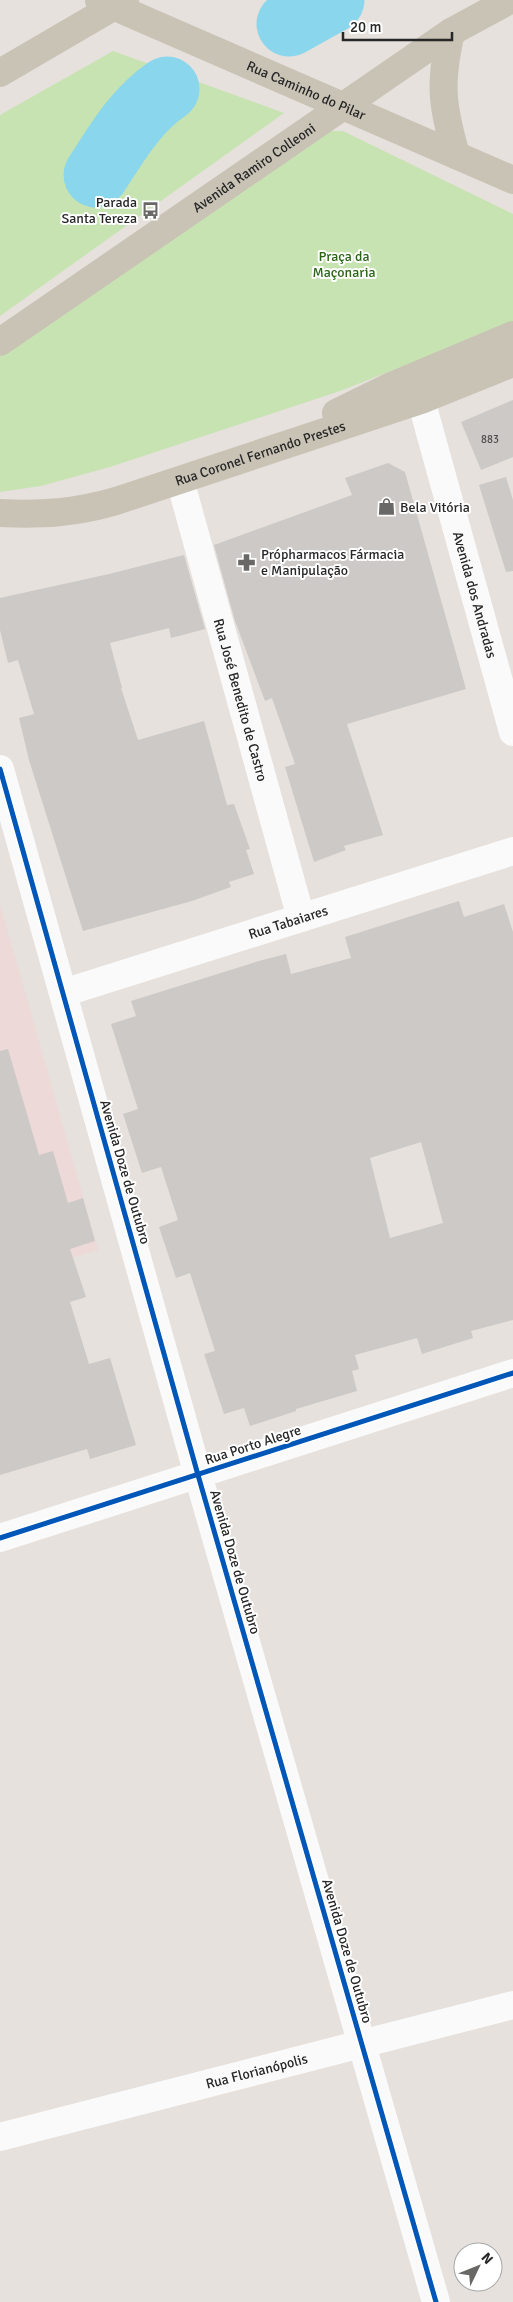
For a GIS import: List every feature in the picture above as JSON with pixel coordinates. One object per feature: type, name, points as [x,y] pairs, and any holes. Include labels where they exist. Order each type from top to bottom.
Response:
[{"type":"main road","name":"Avenida Ramiro Colleoni","points":[[0,342],[451,32],[510,0]]},
{"type":"main road","points":[[0,72],[112,2]]},
{"type":"main road","name":"Rua Caminho do Pilar","points":[[112,2],[341,107],[513,180]]},
{"type":"main road","points":[[451,32],[444,60],[442,89],[446,122],[456,155]]},
{"type":"main road","points":[[288,443],[339,411],[513,335]]},
{"type":"main road","name":"Rua Coronel Fernando Prestes","points":[[0,513],[42,514],[84,510],[421,400],[513,363]]},
{"type":"street","name":"Avenida dos Andradas","points":[[421,400],[513,732]]},
{"type":"street","name":"Rua José Benedito de Castro","points":[[180,480],[301,918]]},
{"type":"street","name":"Avenida Doze de Outubro","points":[[0,769],[198,1475],[436,2302]]},
{"type":"street","name":"Rua Tabaiares","points":[[63,993],[513,851]]},
{"type":"street","name":"Rua Porto Alegre","points":[[0,1538],[513,1374]]},
{"type":"street","name":"Rua Florianópolis","points":[[0,2137],[513,2005]]},
{"type":"shaded area","points":[[0,904],[98,1250],[0,1279]]},
{"type":"green space","points":[[113,51],[284,113],[0,316],[0,115]]},
{"type":"green space","name":"Praça da Maçonaria","points":[[330,131],[343,131],[513,214],[513,323],[340,391],[110,467],[41,486],[0,492],[0,356]]},
{"type":"building","points":[[513,400],[513,457],[481,470],[461,422]]},
{"type":"building","points":[[388,463],[405,472],[466,689],[347,724],[383,835],[344,846],[346,850],[314,862],[285,767],[295,764],[272,698],[265,701],[235,621],[214,545],[352,495],[345,478]]},
{"type":"building","points":[[506,477],[513,500],[513,571],[506,572],[479,485]]},
{"type":"building","points":[[184,555],[205,629],[171,638],[169,628],[110,643],[121,688],[138,740],[204,721],[227,805],[234,804],[250,849],[246,850],[254,874],[229,882],[231,887],[192,901],[83,931],[29,760],[19,718],[34,714],[18,660],[8,663],[0,630],[0,598]]},
{"type":"building","points":[[459,901],[464,917],[504,904],[513,932],[513,1320],[471,1331],[473,1338],[422,1354],[417,1338],[355,1355],[359,1369],[352,1371],[357,1391],[296,1409],[296,1411],[250,1426],[244,1408],[224,1414],[204,1354],[215,1351],[190,1273],[176,1278],[159,1227],[178,1220],[161,1167],[142,1173],[123,1114],[138,1109],[111,1024],[136,1016],[131,1001],[259,961],[286,954],[291,974],[351,958],[345,937]],"holes":[[[421,1142],[443,1223],[390,1238],[370,1158]]]},
{"type":"building","points":[[8,1049],[39,1155],[53,1151],[68,1203],[83,1198],[95,1241],[70,1249],[86,1297],[70,1302],[89,1364],[110,1358],[136,1445],[90,1459],[87,1449],[0,1475],[0,1051]]},
{"type":"waterway","points":[[289,24],[332,0]]},
{"type":"waterway","points":[[96,175],[136,117],[167,89]]},
{"type":"cycle path","points":[[0,769],[198,1475],[436,2302]]},
{"type":"cycle path","points":[[0,1538],[513,1373]]},
{"type":"place","name":"Parada Santa Tereza","points":[[151,210]]},
{"type":"place","name":"Bela Vitória","points":[[386,507]]},
{"type":"place","name":"Própharmacos Fármacia e Manipulação","points":[[247,562]]}]
